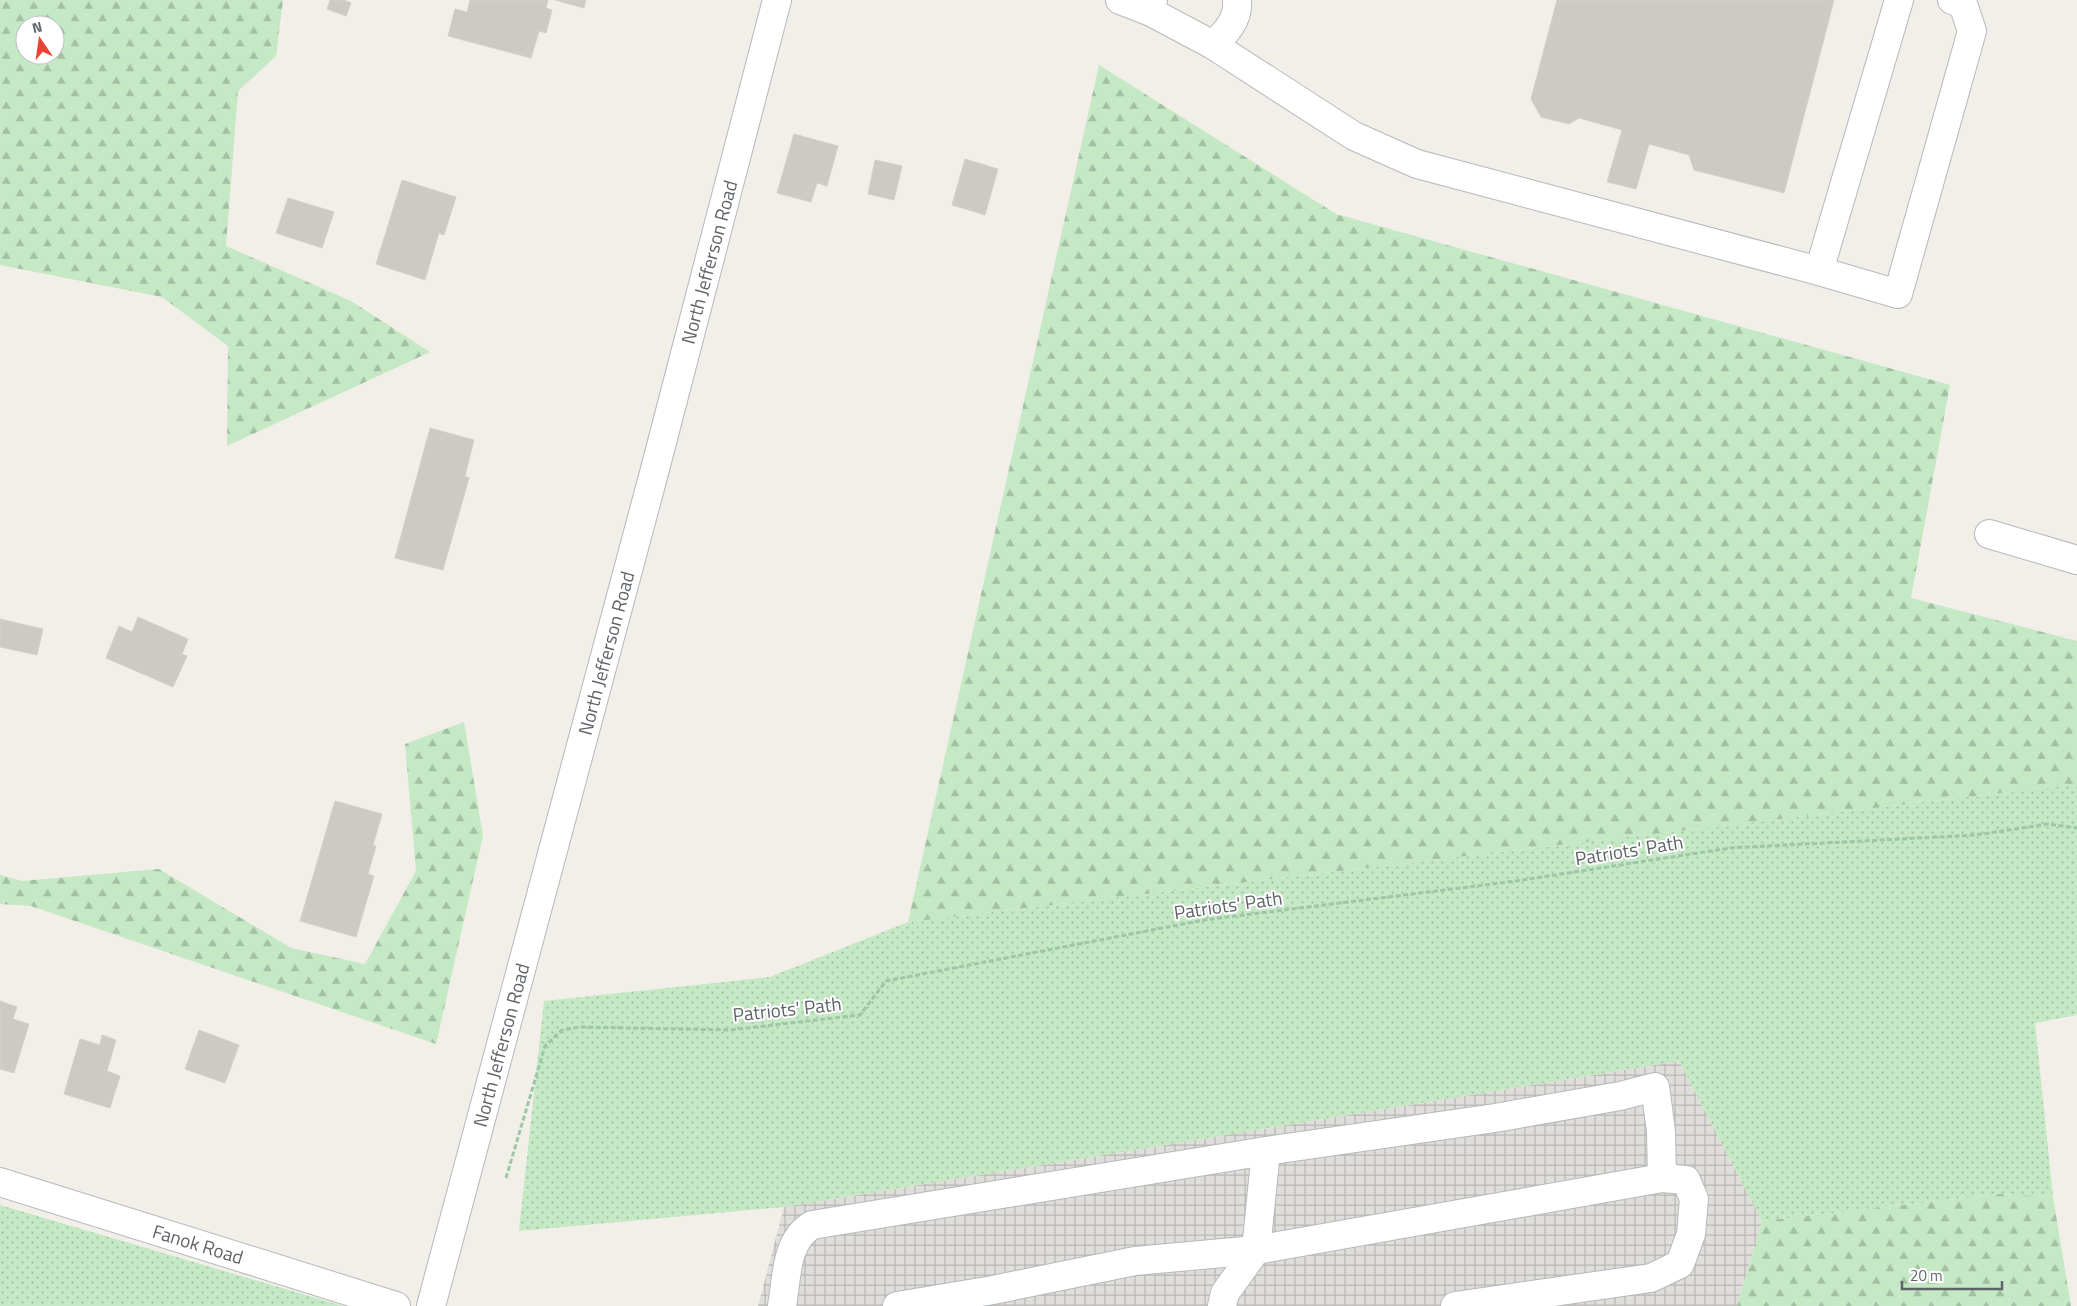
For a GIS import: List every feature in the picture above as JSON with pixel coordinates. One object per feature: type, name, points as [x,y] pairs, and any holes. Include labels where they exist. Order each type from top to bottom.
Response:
[{"type":"street","name":"North Jefferson Road","points":[[431,1306],[656,464],[777,0]]},
{"type":"street","points":[[1120,0],[1152,6],[1354,136],[1418,164],[1819,271],[1898,294],[1972,31],[1963,4],[1952,0]]},
{"type":"street","points":[[1213,44],[1227,32],[1234,20],[1238,6],[1237,0]]},
{"type":"street","points":[[1819,271],[1899,0]]},
{"type":"street","points":[[1989,534],[2077,560]]},
{"type":"street","points":[[782,1306],[791,1251],[803,1230],[812,1225],[1266,1151],[1495,1118],[1620,1096],[1655,1087],[1661,1132],[1662,1178]]},
{"type":"street","points":[[1222,1306],[1225,1293],[1256,1250],[1266,1151]]},
{"type":"street","points":[[897,1306],[993,1290],[1135,1261],[1256,1250],[1662,1178],[1686,1180],[1694,1199],[1690,1234],[1680,1264],[1651,1278],[1455,1306]]},
{"type":"street","name":"Fanok Road","points":[[0,1182],[396,1306]]},
{"type":"path","name":"Patriots' Path","points":[[506,1178],[545,1046],[562,1030],[580,1027],[730,1030],[860,1015],[886,981],[1000,959],[1204,920],[1516,881],[1730,848],[1976,835],[2048,824],[2077,828]]},
{"type":"shaded area","points":[[1679,1061],[1762,1221],[1737,1306],[758,1306],[784,1207]]},
{"type":"green space","points":[[0,0],[283,0],[276,56],[238,91],[226,246],[351,301],[430,352],[227,446],[228,346],[162,297],[0,265]]},
{"type":"green space","points":[[1099,65],[1336,214],[1950,385],[1911,598],[2077,641],[2077,784],[908,922]]},
{"type":"green space","points":[[464,722],[483,836],[436,1044],[31,906],[0,904],[0,875],[22,881],[159,869],[291,948],[365,964],[416,871],[405,744]]},
{"type":"green space","points":[[2077,784],[2077,1015],[2035,1023],[2053,1197],[2000,1194],[1762,1221],[1679,1061],[784,1207],[519,1231],[544,1001],[770,977],[908,922]]},
{"type":"green space","points":[[2000,1194],[2053,1197],[2071,1306],[1737,1306],[1762,1221]]},
{"type":"green space","points":[[0,1205],[343,1306],[0,1306]]},
{"type":"building","points":[[330,0],[344,0],[351,3],[346,16],[327,9]]},
{"type":"building","points":[[470,0],[548,0],[546,8],[552,10],[546,33],[539,31],[531,58],[448,36],[455,9],[467,12]]},
{"type":"building","points":[[555,0],[586,0],[584,8]]},
{"type":"building","points":[[1557,0],[1834,0],[1784,193],[1694,170],[1689,155],[1649,144],[1636,189],[1607,182],[1622,130],[1579,118],[1569,124],[1541,117],[1531,99]]},
{"type":"building","points":[[794,134],[838,146],[827,186],[817,183],[811,202],[777,193]]},
{"type":"building","points":[[965,159],[998,169],[985,215],[952,205]]},
{"type":"building","points":[[875,160],[902,166],[894,200],[868,194]]},
{"type":"building","points":[[402,180],[456,197],[444,235],[439,233],[425,280],[376,264]]},
{"type":"building","points":[[288,198],[334,212],[322,248],[276,233]]},
{"type":"building","points":[[430,428],[474,440],[465,476],[469,478],[443,570],[395,558]]},
{"type":"building","points":[[138,617],[188,639],[182,654],[187,656],[173,687],[106,658],[119,626],[132,632]]},
{"type":"building","points":[[0,619],[43,629],[37,655],[0,647]]},
{"type":"building","points":[[335,801],[382,814],[373,845],[376,846],[368,874],[374,876],[356,937],[300,921]]},
{"type":"building","points":[[0,1001],[17,1007],[13,1019],[29,1024],[14,1073],[0,1069]]},
{"type":"building","points":[[199,1030],[239,1045],[225,1083],[185,1069]]},
{"type":"building","points":[[102,1035],[116,1040],[107,1071],[120,1076],[110,1108],[64,1094],[80,1039],[100,1045]]}]
